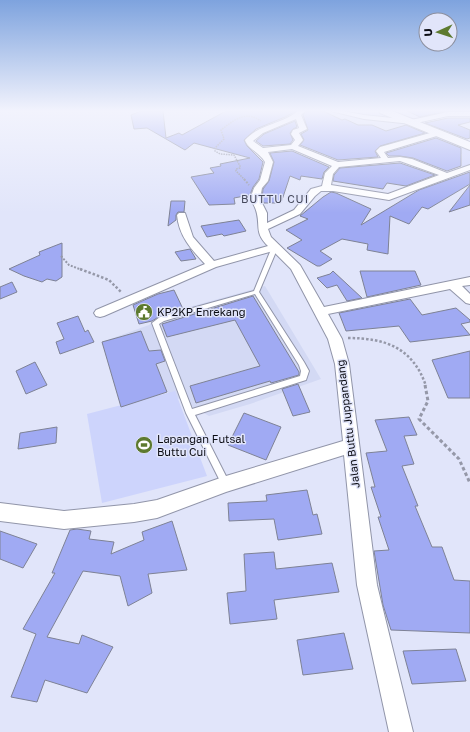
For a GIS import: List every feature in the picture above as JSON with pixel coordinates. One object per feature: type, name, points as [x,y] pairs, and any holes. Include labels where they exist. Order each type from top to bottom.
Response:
[{"type":"street","points":[[253,145],[267,157],[269,162],[264,181],[256,194]]},
{"type":"street","points":[[386,160],[380,151],[396,145]]},
{"type":"street","points":[[261,151],[293,147],[297,150],[337,165],[405,159],[446,175]]},
{"type":"street","points":[[326,188],[329,173],[337,165]]},
{"type":"street","points":[[264,228],[297,212],[318,189],[341,189],[375,197],[389,197],[470,167]]},
{"type":"street","name":"Jalan Buttu Juppandang","points":[[256,194],[257,204],[263,217],[262,225],[266,238],[296,267],[335,339],[342,364],[367,585],[402,732]]},
{"type":"street","points":[[182,215],[184,229],[188,239],[212,265]]},
{"type":"street","points":[[100,313],[212,265],[275,247]]},
{"type":"street","points":[[320,312],[470,281]]},
{"type":"street","points":[[453,285],[470,300]]},
{"type":"street","points":[[0,512],[64,520],[134,513],[157,509],[226,484],[351,446]]},
{"type":"lane","points":[[256,292],[275,247]]},
{"type":"lane","points":[[190,413],[303,378],[305,371],[302,364],[256,292]]},
{"type":"lane","points":[[226,484],[190,413],[155,323],[162,319],[256,292]]},
{"type":"path","points":[[216,145],[216,153],[220,155],[232,154],[235,157],[240,166],[240,168],[236,169],[236,171],[256,194]]},
{"type":"path","points":[[60,256],[69,265],[109,280],[130,300]]},
{"type":"path","points":[[335,339],[360,338],[385,342],[406,353],[423,374],[428,400],[419,419],[459,459],[470,483]]},
{"type":"shaded area","points":[[437,145],[465,145],[470,147],[470,166],[462,168],[462,154]]},
{"type":"shaded area","points":[[265,286],[321,379],[250,404],[209,416],[167,392],[121,407],[102,342],[149,325],[164,314]]},
{"type":"shaded area","name":"Lapangan Futsal Buttu Cui","points":[[175,391],[207,476],[102,503],[87,414]]},
{"type":"building","points":[[177,145],[191,145],[185,150]]},
{"type":"building","points":[[202,145],[247,145],[263,162],[259,179],[253,187],[250,195],[234,198],[235,204],[209,205],[191,177],[214,173],[210,168],[221,166],[220,164],[250,158]]},
{"type":"building","points":[[300,145],[383,145],[375,151],[378,157],[338,160]]},
{"type":"building","points":[[412,145],[454,145],[461,148],[461,166],[447,171],[413,158],[389,156],[386,153]]},
{"type":"building","points":[[292,151],[329,167],[324,172],[322,179],[301,176],[300,180],[290,176],[281,203],[264,203],[262,199],[263,189],[269,181],[274,162],[270,153]]},
{"type":"building","points":[[400,163],[435,175],[406,186],[387,183],[383,189],[333,181],[334,175],[340,168]]},
{"type":"building","points":[[470,172],[470,184],[428,209],[422,207],[409,224],[390,216],[388,254],[367,250],[368,244],[342,239],[320,251],[332,259],[320,266],[317,266],[287,248],[302,240],[286,230],[308,219],[300,216],[331,192],[371,209],[361,225],[419,190]]},
{"type":"building","points":[[470,185],[470,205],[449,212]]},
{"type":"building","points":[[171,201],[185,201],[184,212],[178,212],[176,215],[176,220],[168,226]]},
{"type":"building","points":[[239,220],[246,231],[224,236],[222,234],[207,237],[201,226]]},
{"type":"building","points":[[62,243],[62,277],[56,281],[47,279],[42,282],[9,269],[40,255],[39,252]]},
{"type":"building","points":[[190,249],[196,259],[181,261],[175,252]]},
{"type":"building","points":[[333,271],[362,298],[347,301],[337,285],[327,288],[317,278],[330,274]]},
{"type":"building","points":[[360,271],[415,271],[421,285],[367,297]]},
{"type":"building","points":[[12,282],[17,292],[0,299],[0,287]]},
{"type":"building","points":[[174,290],[183,309],[160,316],[152,321],[139,324],[133,305],[158,294]]},
{"type":"building","points":[[253,296],[299,372],[299,375],[271,383],[270,381],[196,403],[190,386],[260,366],[235,320],[167,337],[162,324]]},
{"type":"building","points":[[410,299],[422,315],[456,308],[470,320],[470,322],[461,324],[470,335],[410,342],[399,326],[346,331],[339,313]]},
{"type":"building","points":[[78,316],[85,332],[88,330],[94,342],[60,354],[56,342],[64,339],[57,323]]},
{"type":"building","points":[[141,331],[149,351],[161,350],[165,361],[156,364],[167,392],[121,407],[102,342]]},
{"type":"building","points":[[470,351],[470,398],[448,398],[432,360]]},
{"type":"building","points":[[35,362],[47,385],[26,394],[16,371]]},
{"type":"building","points":[[298,384],[310,412],[293,416],[282,389]]},
{"type":"building","points":[[244,413],[281,427],[266,460],[228,445]]},
{"type":"building","points":[[409,417],[417,435],[404,436],[414,464],[402,466],[418,506],[415,506],[432,547],[442,547],[454,580],[470,581],[470,633],[391,630],[383,605],[374,551],[389,550],[378,517],[381,517],[371,487],[375,487],[366,453],[387,451],[375,420]]},
{"type":"building","points":[[57,427],[56,443],[18,449],[20,433]]},
{"type":"building","points":[[307,490],[313,515],[317,514],[322,534],[278,540],[274,519],[229,521],[228,503],[267,501],[266,495]]},
{"type":"building","points":[[172,521],[187,570],[148,574],[152,593],[128,606],[120,576],[83,571],[47,637],[79,644],[82,635],[113,647],[87,693],[45,680],[37,702],[11,697],[36,634],[23,629],[55,573],[52,573],[70,530],[77,529],[91,531],[89,539],[114,542],[111,554],[144,540],[142,532]]},
{"type":"building","points":[[0,531],[37,544],[23,568],[0,559]]},
{"type":"building","points":[[274,552],[276,569],[332,563],[339,592],[274,600],[277,619],[230,624],[227,593],[246,591],[244,554]]},
{"type":"building","points":[[344,633],[353,669],[303,675],[297,640]]},
{"type":"building","points":[[456,649],[466,681],[412,684],[403,651]]},
{"type":"place","name":"KP2KP Enrekang","points":[[144,312]]},
{"type":"place","name":"Lapangan Futsal Buttu Cui","points":[[144,445]]},
{"type":"district","name":"BUTTU CUI","points":[[275,199]]}]
